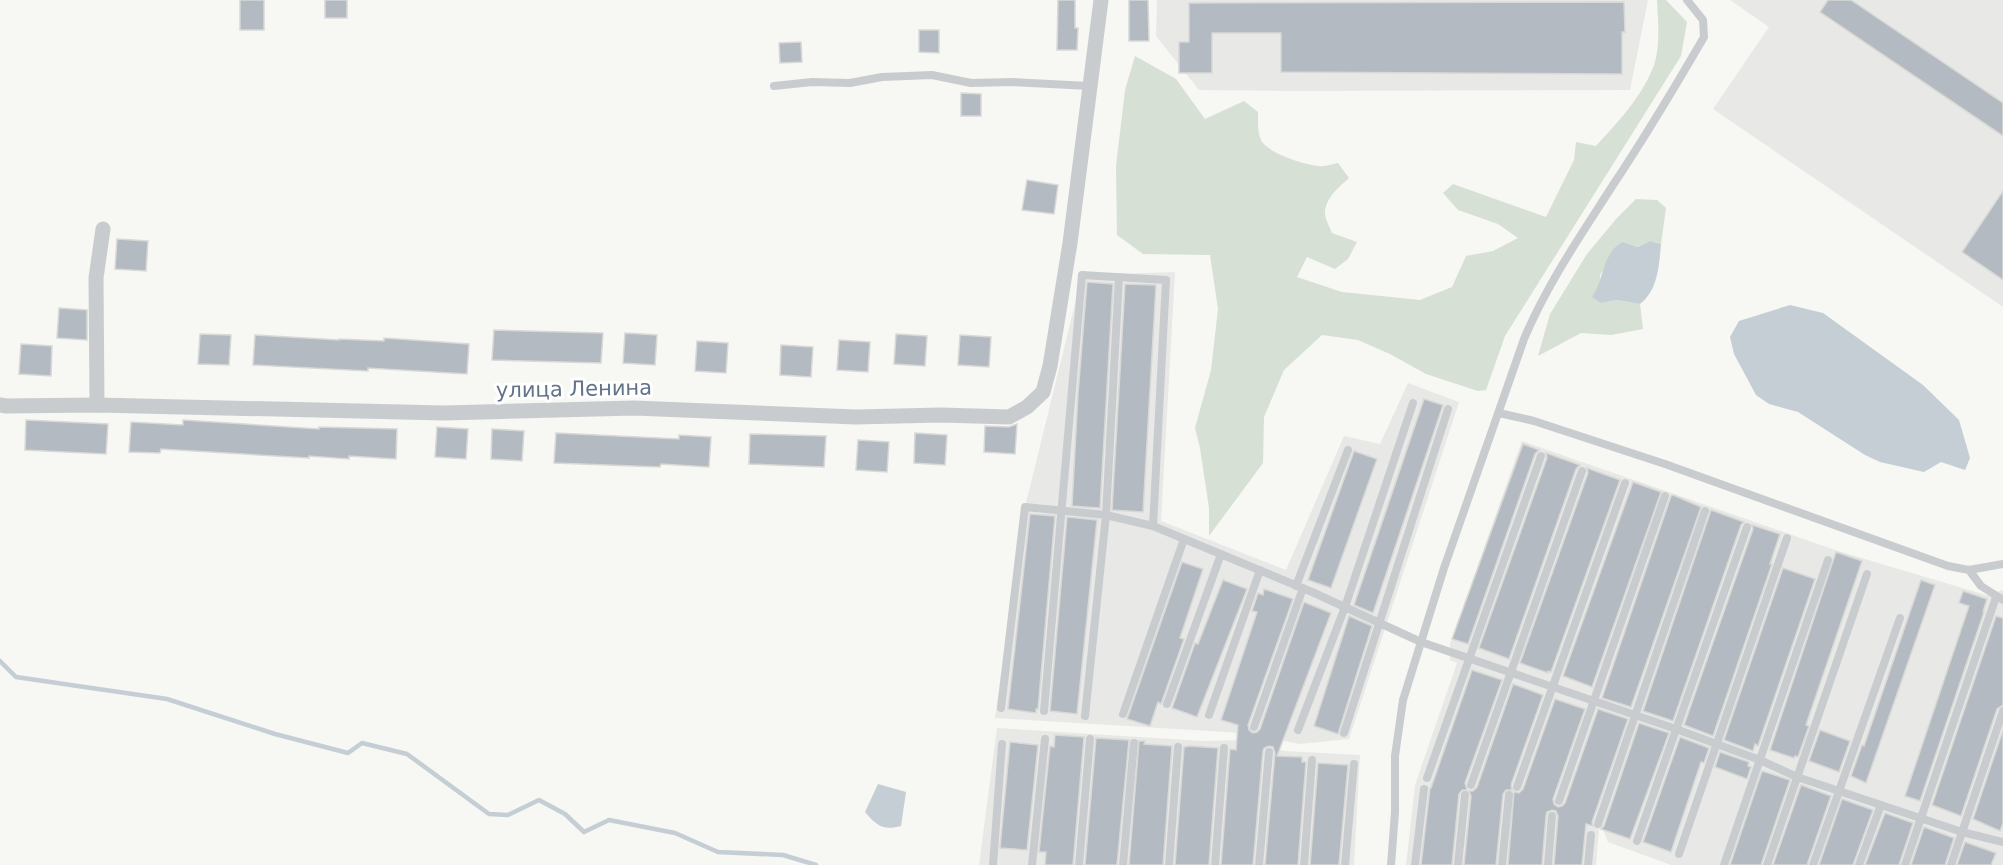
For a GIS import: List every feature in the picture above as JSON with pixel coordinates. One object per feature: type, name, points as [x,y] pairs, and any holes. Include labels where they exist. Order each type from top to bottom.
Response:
[{"type":"street","points":[[1089,86],[1101,0]]},
{"type":"street","name":"улица Ленина","points":[[0,405],[444,413],[634,408],[856,417],[941,415],[1009,417],[1028,407],[1043,392],[1050,366],[1070,243],[1089,86]]},
{"type":"street","points":[[97,405],[96,278],[103,229]]},
{"type":"lane","points":[[1391,865],[1395,812],[1395,756],[1403,700],[1444,568],[1524,339],[1545,292],[1645,136],[1704,37],[1703,20],[1687,0]]},
{"type":"lane","points":[[774,86],[812,82],[850,83],[882,77],[932,75],[971,83],[1013,82],[1089,86]]},
{"type":"lane","points":[[1044,711],[1082,275],[1166,280],[1154,526]]},
{"type":"lane","points":[[1085,716],[1106,515],[1119,277]]},
{"type":"lane","points":[[1298,730],[1345,607],[1413,403]]},
{"type":"lane","points":[[1344,733],[1448,409]]},
{"type":"lane","points":[[1499,413],[1534,421],[1665,465],[1948,566],[1970,570],[2003,564]]},
{"type":"lane","points":[[1254,727],[1348,450]]},
{"type":"lane","points":[[1427,778],[1541,456]]},
{"type":"lane","points":[[1470,785],[1582,471]]},
{"type":"lane","points":[[1517,787],[1625,483]]},
{"type":"lane","points":[[1559,801],[1665,496]]},
{"type":"lane","points":[[1001,708],[1025,507],[1106,515],[1154,526],[1300,587],[1421,642],[1718,744],[1797,777],[1962,832],[2003,842]]},
{"type":"lane","points":[[1598,824],[1705,511]]},
{"type":"lane","points":[[1637,841],[1747,527]]},
{"type":"lane","points":[[1679,854],[1787,538]]},
{"type":"lane","points":[[1123,714],[1184,539]]},
{"type":"lane","points":[[1167,705],[1221,554]]},
{"type":"lane","points":[[1724,865],[1828,560]]},
{"type":"lane","points":[[1209,715],[1260,570]]},
{"type":"lane","points":[[1905,865],[2000,598],[1981,586],[1970,570]]},
{"type":"lane","points":[[1767,865],[1867,574]]},
{"type":"lane","points":[[1812,865],[1900,618]]},
{"type":"lane","points":[[1951,865],[2003,711]]},
{"type":"lane","points":[[1032,865],[1045,738]]},
{"type":"lane","points":[[1079,865],[1090,740]]},
{"type":"lane","points":[[1123,865],[1134,743]]},
{"type":"lane","points":[[993,865],[1002,744]]},
{"type":"lane","points":[[1169,865],[1178,747]]},
{"type":"lane","points":[[1215,865],[1224,748]]},
{"type":"lane","points":[[1259,865],[1269,752]]},
{"type":"lane","points":[[1304,865],[1312,760]]},
{"type":"lane","points":[[1345,865],[1354,764]]},
{"type":"lane","points":[[1415,865],[1424,789]]},
{"type":"lane","points":[[1458,865],[1465,795]]},
{"type":"lane","points":[[1502,865],[1509,795]]},
{"type":"lane","points":[[1859,865],[1881,805]]},
{"type":"lane","points":[[1548,865],[1552,816]]},
{"type":"lane","points":[[1588,865],[1591,835]]},
{"type":"shaded area","points":[[1157,0],[1648,0],[1630,90],[1295,91],[1199,90],[1156,36]]},
{"type":"shaded area","points":[[1657,0],[1666,0],[1687,22],[1681,56],[1505,336],[1486,390],[1478,391],[1426,374],[1358,340],[1322,335],[1284,370],[1264,417],[1263,463],[1209,536],[1209,508],[1195,428],[1211,370],[1218,309],[1210,255],[1143,254],[1117,235],[1116,166],[1125,90],[1135,56],[1176,79],[1205,119],[1244,101],[1258,112],[1260,137],[1265,145],[1296,161],[1324,166],[1338,163],[1349,178],[1330,199],[1325,215],[1332,233],[1357,242],[1348,259],[1335,269],[1307,257],[1297,277],[1342,292],[1420,300],[1452,287],[1466,256],[1493,251],[1518,238],[1498,224],[1458,210],[1443,193],[1453,184],[1546,217],[1574,160],[1576,142],[1596,146],[1627,110],[1647,81],[1657,54]]},
{"type":"shaded area","points":[[1730,0],[2003,0],[2003,307],[1713,109],[1769,27]]},
{"type":"shaded area","points":[[1636,199],[1657,200],[1666,208],[1661,244],[1650,241],[1638,247],[1623,242],[1600,275],[1601,303],[1617,300],[1640,304],[1643,329],[1611,335],[1581,333],[1538,356],[1550,314],[1587,254]]},
{"type":"shaded area","points":[[1650,241],[1661,244],[1659,261],[1651,292],[1640,304],[1617,300],[1601,303],[1592,297],[1607,260],[1616,247],[1623,242],[1638,247]]},
{"type":"shaded area","points":[[1175,272],[1161,521],[1286,570],[1344,436],[1380,444],[1408,383],[1459,402],[1349,739],[1300,744],[1242,733],[995,718],[1025,507],[1082,275]]},
{"type":"shaded area","points":[[1790,305],[1823,313],[1923,385],[1959,420],[1970,458],[1965,470],[1941,462],[1924,472],[1880,462],[1865,455],[1798,412],[1769,404],[1756,395],[1734,354],[1730,337],[1739,321]]},
{"type":"shaded area","points":[[1522,441],[1838,551],[1986,595],[2003,590],[2003,865],[1671,865],[1608,842],[1603,830],[1599,829],[1596,865],[1406,865],[1415,785],[1457,663],[1450,660],[1450,644]]},
{"type":"shaded area","points":[[997,728],[1203,741],[1245,740],[1284,751],[1360,755],[1354,865],[979,865]]},
{"type":"shaded area","points":[[878,784],[906,792],[901,826],[889,828],[880,826],[865,812]]},
{"type":"building","points":[[240,0],[264,0],[264,30],[240,30]]},
{"type":"building","points":[[325,0],[347,0],[347,18],[325,18]]},
{"type":"building","points":[[1058,0],[1075,0],[1075,28],[1078,28],[1077,50],[1057,50]]},
{"type":"building","points":[[1129,0],[1148,0],[1149,41],[1129,41]]},
{"type":"building","points":[[1828,0],[1851,0],[2003,103],[2003,136],[1820,12]]},
{"type":"building","points":[[1624,2],[1625,32],[1622,32],[1622,74],[1281,72],[1281,33],[1212,33],[1212,73],[1179,73],[1179,42],[1189,42],[1189,3]]},
{"type":"building","points":[[919,30],[939,30],[939,53],[919,52]]},
{"type":"building","points":[[801,42],[802,62],[780,63],[779,43]]},
{"type":"building","points":[[961,93],[981,94],[981,116],[961,116]]},
{"type":"building","points":[[1027,180],[1058,185],[1054,214],[1022,210]]},
{"type":"building","points":[[2003,191],[2003,280],[1962,252]]},
{"type":"building","points":[[117,239],[148,241],[146,271],[115,269]]},
{"type":"building","points":[[1087,282],[1113,284],[1100,508],[1072,506]]},
{"type":"building","points":[[1125,284],[1156,285],[1143,512],[1112,510]]},
{"type":"building","points":[[59,308],[87,310],[87,340],[57,338]]},
{"type":"building","points":[[494,330],[603,333],[601,363],[492,360]]},
{"type":"building","points":[[625,333],[657,335],[655,365],[623,363]]},
{"type":"building","points":[[200,334],[231,335],[229,365],[198,364]]},
{"type":"building","points":[[896,334],[927,336],[925,366],[894,364]]},
{"type":"building","points":[[255,335],[339,340],[384,341],[384,338],[469,344],[467,374],[368,368],[368,371],[253,365]]},
{"type":"building","points":[[960,335],[991,337],[989,367],[958,365]]},
{"type":"building","points":[[839,340],[870,342],[868,372],[837,370]]},
{"type":"building","points":[[697,341],[728,343],[726,373],[695,371]]},
{"type":"building","points":[[21,344],[52,346],[51,376],[19,374]]},
{"type":"building","points":[[781,345],[813,347],[811,377],[780,375]]},
{"type":"building","points":[[1424,399],[1443,405],[1373,613],[1354,605]]},
{"type":"building","points":[[26,420],[108,424],[106,454],[25,450]]},
{"type":"building","points":[[183,420],[319,429],[319,427],[397,429],[396,459],[349,456],[349,459],[309,456],[309,458],[161,449],[160,453],[129,452],[131,422],[183,425]]},
{"type":"building","points":[[1017,424],[1015,454],[984,452],[985,426],[1009,427]]},
{"type":"building","points":[[437,427],[468,429],[466,459],[435,457]]},
{"type":"building","points":[[492,429],[524,431],[522,461],[491,459]]},
{"type":"building","points":[[556,433],[679,439],[679,435],[711,437],[709,467],[554,463]]},
{"type":"building","points":[[915,433],[947,435],[945,465],[914,463]]},
{"type":"building","points":[[750,434],[826,436],[824,467],[749,464]]},
{"type":"building","points":[[858,440],[889,442],[887,472],[856,470]]},
{"type":"building","points":[[1523,444],[1539,450],[1535,454],[1468,644],[1452,639]]},
{"type":"building","points":[[1354,451],[1377,459],[1331,588],[1308,580]]},
{"type":"building","points":[[1546,453],[1580,465],[1576,469],[1509,659],[1479,648],[1547,458]]},
{"type":"building","points":[[1587,468],[1620,480],[1551,672],[1548,671],[1548,673],[1520,663],[1588,473]]},
{"type":"building","points":[[1633,482],[1661,492],[1592,687],[1563,676]]},
{"type":"building","points":[[1673,495],[1701,507],[1631,707],[1602,698]]},
{"type":"building","points":[[1711,510],[1744,522],[1741,525],[1673,721],[1643,711]]},
{"type":"building","points":[[1030,514],[1055,516],[1036,713],[1008,709]]},
{"type":"building","points":[[1067,517],[1097,520],[1077,714],[1050,711]]},
{"type":"building","points":[[1752,525],[1780,534],[1770,564],[1772,564],[1713,736],[1684,725],[1753,529]]},
{"type":"building","points":[[1836,552],[1862,561],[1806,725],[1809,726],[1798,757],[1794,758],[1770,750]]},
{"type":"building","points":[[1182,562],[1203,569],[1180,638],[1184,639],[1161,704],[1158,702],[1150,726],[1127,719]]},
{"type":"building","points":[[1783,568],[1815,579],[1758,746],[1755,744],[1753,751],[1724,740]]},
{"type":"building","points":[[1223,580],[1247,589],[1197,717],[1172,708],[1195,643],[1198,644]]},
{"type":"building","points":[[1921,580],[1935,585],[1866,783],[1851,776],[1862,745],[1864,746]]},
{"type":"building","points":[[1264,589],[1293,599],[1248,725],[1249,730],[1253,733],[1260,729],[1304,602],[1331,613],[1277,756],[1302,757],[1302,762],[1306,762],[1298,865],[1265,865],[1275,753],[1273,747],[1269,746],[1263,751],[1253,865],[1221,865],[1230,749],[1236,750],[1238,725],[1221,720],[1257,612],[1252,611],[1258,593],[1263,595]]},
{"type":"building","points":[[1963,591],[1987,599],[1920,801],[1905,796],[1969,606],[1959,603]]},
{"type":"building","points":[[1349,616],[1372,626],[1338,734],[1314,726]]},
{"type":"building","points":[[1996,616],[2003,618],[2003,705],[1997,709],[1961,816],[1932,805]]},
{"type":"building","points":[[1472,670],[1502,680],[1465,783],[1467,790],[1462,790],[1459,794],[1452,865],[1421,865],[1430,788]]},
{"type":"building","points":[[1513,684],[1543,695],[1511,785],[1512,790],[1506,790],[1503,794],[1496,865],[1464,865],[1471,796],[1469,791],[1477,787]]},
{"type":"building","points":[[1555,699],[1585,709],[1553,799],[1554,804],[1558,807],[1565,803],[1598,709],[1628,719],[1592,822],[1593,826],[1586,824],[1582,865],[1554,865],[1558,816],[1556,811],[1552,810],[1547,812],[1546,816],[1542,865],[1508,865],[1514,792],[1519,793],[1523,789]]},
{"type":"building","points":[[1639,723],[1669,733],[1630,839],[1601,829],[1604,826]]},
{"type":"building","points":[[1820,730],[1850,741],[1839,772],[1809,761]]},
{"type":"building","points":[[2003,730],[2003,823],[2000,831],[1973,819]]},
{"type":"building","points":[[1055,735],[1084,737],[1073,865],[1045,865],[1046,852],[1039,852],[1050,746],[1054,747]]},
{"type":"building","points":[[1680,737],[1709,748],[1704,763],[1701,762],[1671,852],[1643,842]]},
{"type":"building","points":[[1096,738],[1129,740],[1117,865],[1085,865]]},
{"type":"building","points":[[1139,741],[1145,741],[1144,744],[1172,746],[1163,865],[1129,865]]},
{"type":"building","points":[[1010,742],[1038,745],[1027,850],[1000,848]]},
{"type":"building","points":[[1184,747],[1218,748],[1209,865],[1175,865]]},
{"type":"building","points":[[1720,752],[1749,762],[1748,766],[1751,767],[1747,779],[1715,767]]},
{"type":"building","points":[[1318,763],[1348,765],[1339,865],[1310,865]]},
{"type":"building","points":[[1762,771],[1790,780],[1761,865],[1730,865]]},
{"type":"building","points":[[1801,785],[1831,796],[1807,865],[1773,865]]},
{"type":"building","points":[[1842,799],[1873,810],[1853,865],[1819,865]]},
{"type":"building","points":[[1885,813],[1913,823],[1899,865],[1865,865]]},
{"type":"building","points":[[1924,827],[1954,838],[1945,865],[1911,865]]},
{"type":"building","points":[[1965,842],[1996,853],[1991,865],[1957,865]]},
{"type":"waterway","points":[[0,661],[16,677],[167,699],[275,734],[348,753],[362,743],[407,754],[489,814],[508,815],[539,800],[565,814],[584,832],[609,820],[675,833],[718,852],[783,855],[816,865]]}]
